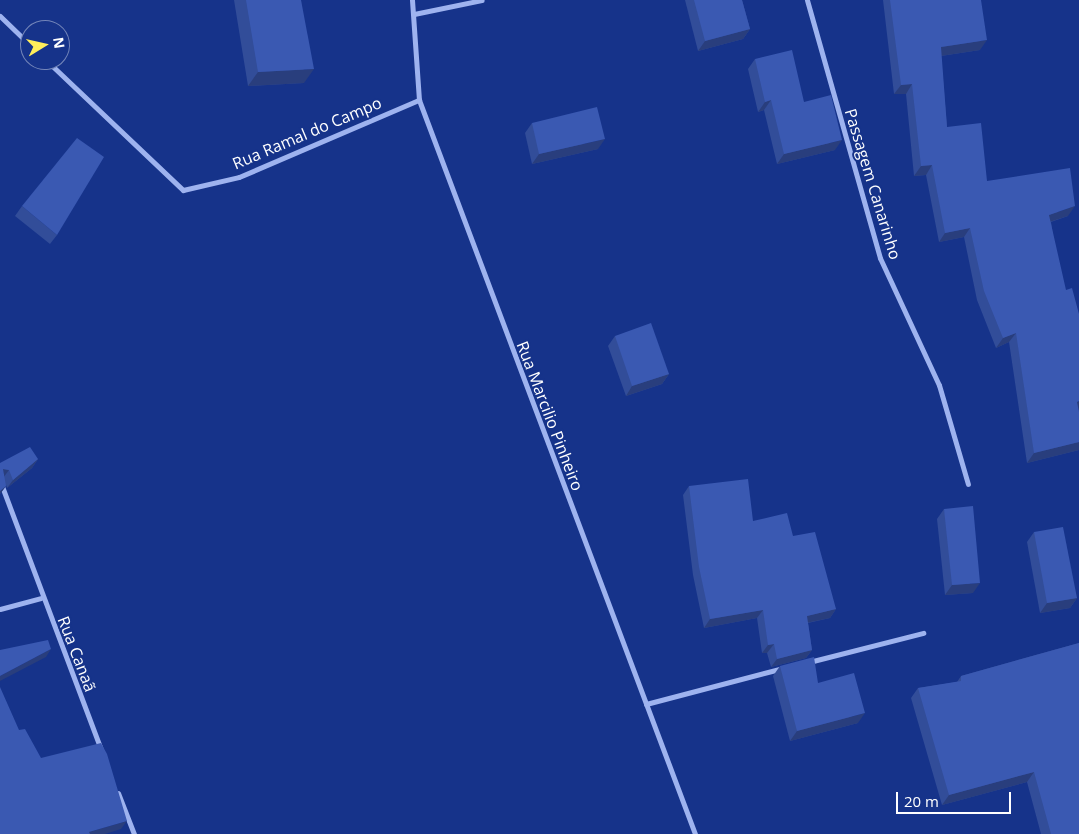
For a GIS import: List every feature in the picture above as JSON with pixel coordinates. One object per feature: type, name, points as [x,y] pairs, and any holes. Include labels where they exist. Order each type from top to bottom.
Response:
[{"type":"street","name":"Rua Marcilio Pinheiro","points":[[412,0],[419,100],[695,834]]},
{"type":"street","points":[[414,14],[482,0]]},
{"type":"street","name":"Passagem Canarinho","points":[[807,0],[880,258],[939,386],[968,484]]},
{"type":"street","points":[[0,16],[20,35]]},
{"type":"street","name":"Rua Ramal do Campo","points":[[57,70],[183,190],[239,177],[419,100]]},
{"type":"street","name":"Rua Canaã","points":[[0,481],[42,598],[106,761]]},
{"type":"street","points":[[0,609],[42,598]]},
{"type":"street","points":[[799,664],[923,632]]},
{"type":"street","points":[[646,704],[789,667]]},
{"type":"street","points":[[116,789],[134,834]]},
{"type":"building","points":[[246,0],[301,0],[314,69],[258,72]]},
{"type":"building","points":[[694,0],[742,0],[750,29],[705,41]]},
{"type":"building","points":[[890,0],[981,0],[987,40],[941,47],[947,127],[981,123],[987,181],[1070,168],[1075,206],[1049,215],[1066,290],[1072,288],[1079,314],[1079,401],[1077,402],[1079,442],[1034,453],[1016,333],[1003,338],[984,291],[970,228],[945,233],[932,165],[921,166],[912,84],[901,85]]},
{"type":"building","points":[[792,50],[804,102],[831,95],[842,140],[784,154],[771,100],[765,102],[755,59]]},
{"type":"building","points":[[597,107],[605,139],[539,154],[532,123]]},
{"type":"building","points":[[77,138],[104,157],[57,235],[22,206]]},
{"type":"building","points":[[651,323],[669,374],[632,386],[615,336]]},
{"type":"building","points":[[30,447],[38,459],[13,480],[9,470],[3,469],[6,486],[0,491],[0,463]]},
{"type":"building","points":[[748,479],[753,521],[787,513],[793,536],[815,532],[836,609],[807,616],[812,650],[777,659],[774,644],[768,645],[763,610],[710,619],[699,567],[689,486]]},
{"type":"building","points":[[973,506],[980,583],[952,585],[944,509]]},
{"type":"building","points":[[1063,527],[1077,598],[1047,603],[1034,532]]},
{"type":"building","points":[[48,640],[51,649],[0,676],[0,650]]},
{"type":"building","points":[[1079,643],[1079,834],[1051,834],[1034,772],[949,795],[918,688],[961,681],[961,676]]},
{"type":"building","points":[[814,657],[818,683],[854,673],[865,713],[797,731],[780,666]]},
{"type":"building","points":[[0,687],[19,730],[25,729],[41,758],[101,743],[107,754],[127,821],[89,832],[90,834],[0,834]]}]
